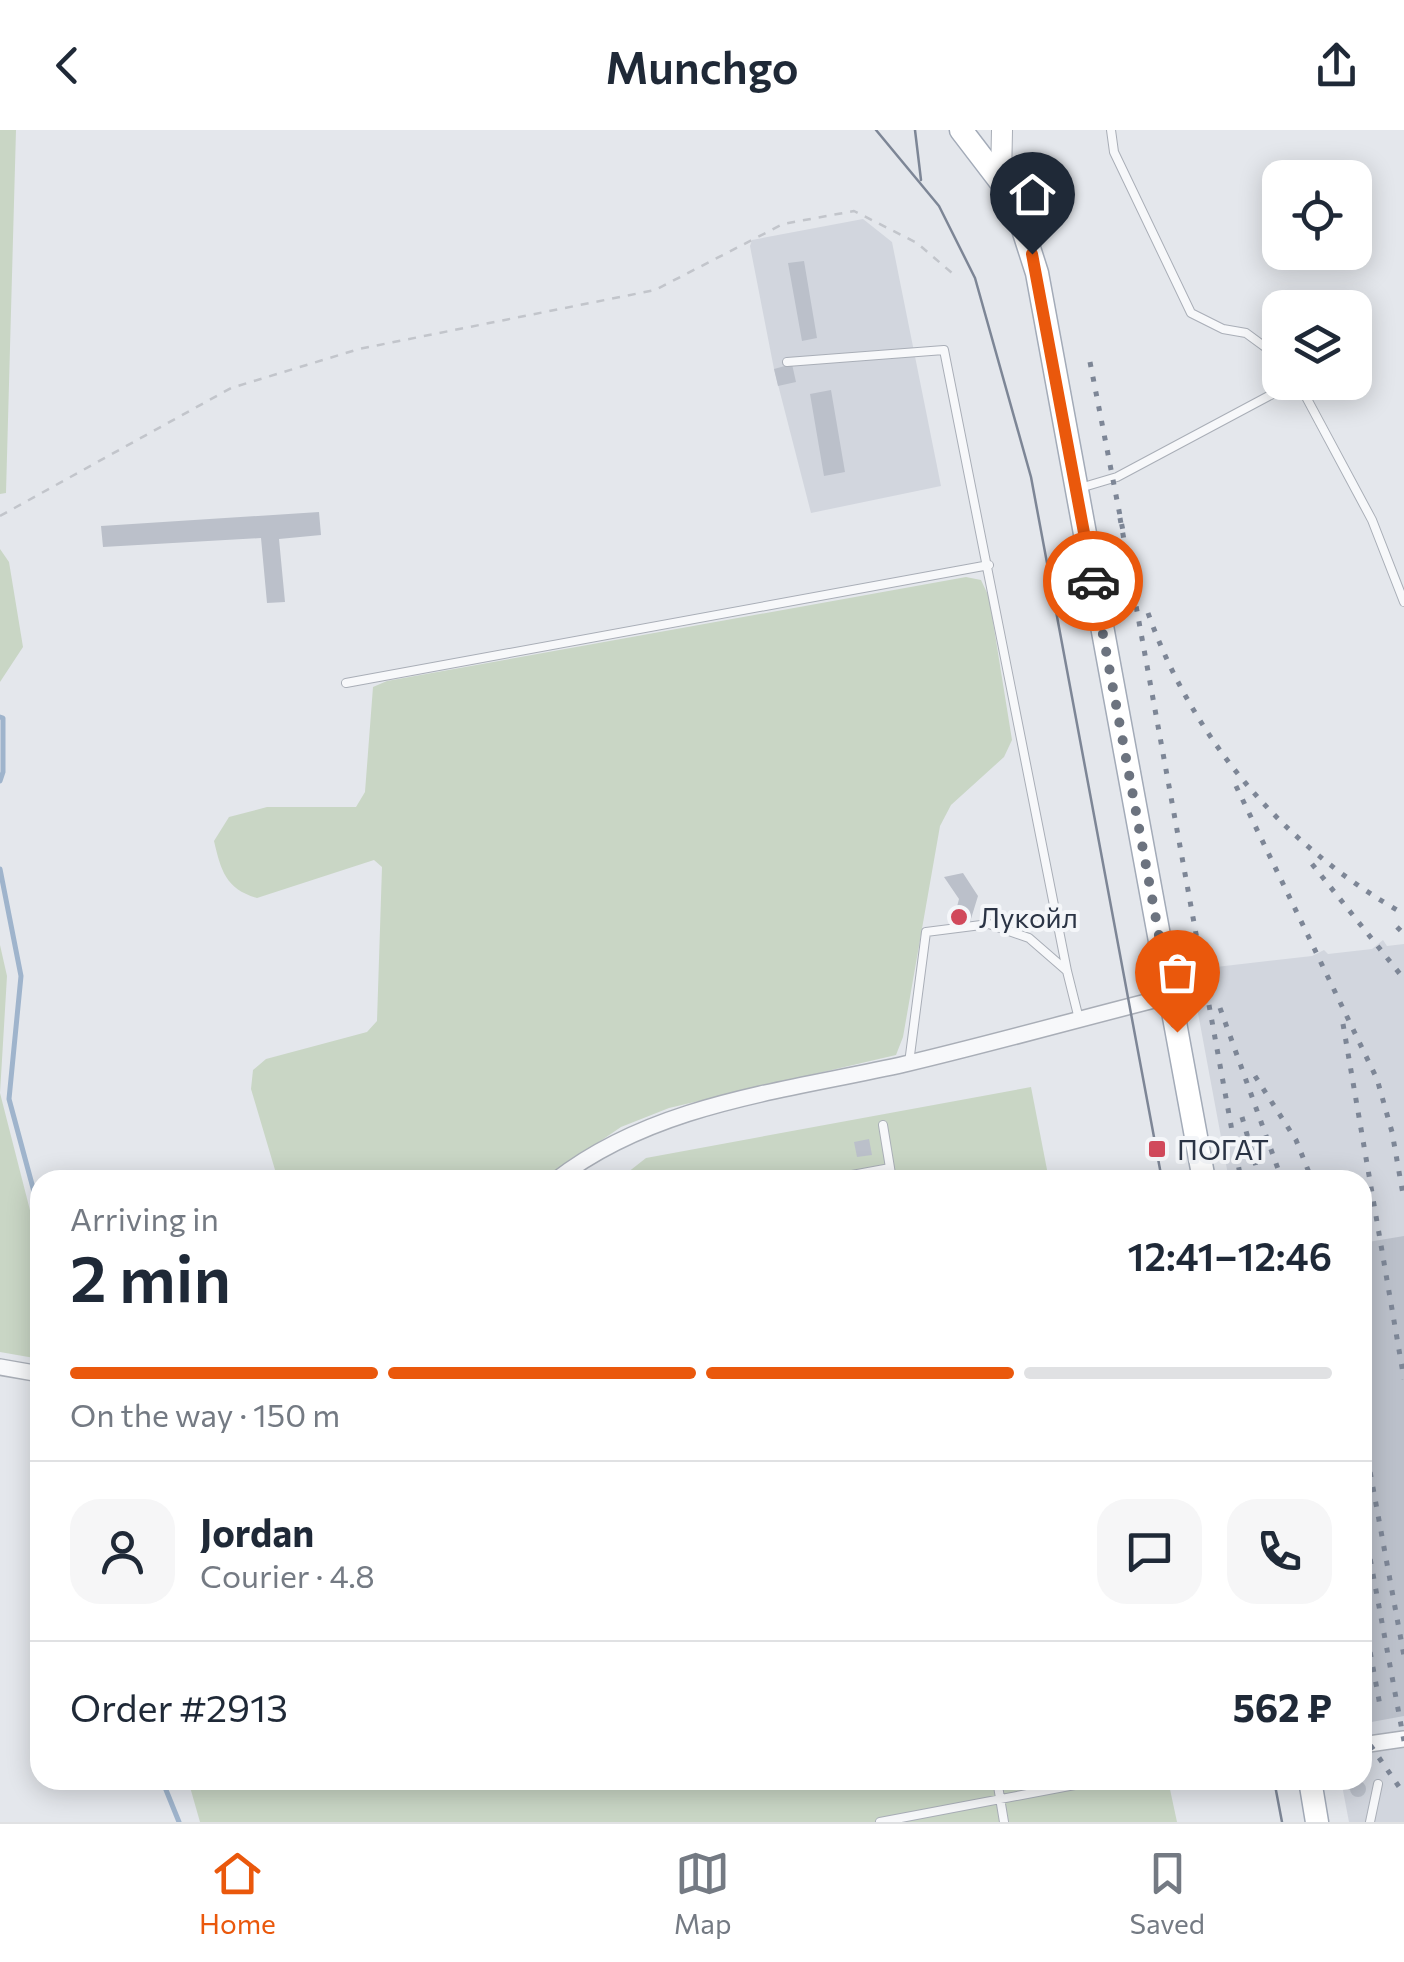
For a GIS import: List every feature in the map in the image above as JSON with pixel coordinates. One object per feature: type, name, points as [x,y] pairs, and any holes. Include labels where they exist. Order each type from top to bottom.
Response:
[{"type":"main road","points":[[961,130],[1013,198],[1037,274],[1202,1170]]},
{"type":"main road","points":[[1001,180],[1002,130]]},
{"type":"main road","points":[[1312,1790],[1317,1822]]},
{"type":"street","points":[[571,1170],[619,1139],[669,1118],[909,1063],[1170,996]]},
{"type":"street","points":[[0,1367],[30,1372]]},
{"type":"street","points":[[1372,1744],[1404,1739]]},
{"type":"lane","points":[[1112,130],[1114,152],[1191,312],[1223,328],[1246,333],[1262,345]]},
{"type":"lane","points":[[788,362],[944,350],[1079,1020]]},
{"type":"lane","points":[[1076,489],[1117,477],[1262,400]]},
{"type":"lane","points":[[1306,400],[1372,520],[1404,602]]},
{"type":"lane","points":[[346,683],[990,565]]},
{"type":"lane","points":[[909,1063],[926,932],[989,924],[1029,938],[1067,971]]},
{"type":"lane","points":[[879,1170],[890,1168],[883,1124]]},
{"type":"lane","points":[[1370,1822],[1378,1784]]},
{"type":"lane","points":[[999,1790],[1004,1822]]},
{"type":"lane","points":[[880,1822],[1046,1790]]},
{"type":"path","points":[[0,516],[230,388],[359,349],[655,290],[783,224],[854,211],[916,243],[952,272]]},
{"type":"shaded area","points":[[863,219],[892,242],[941,486],[811,513],[774,369],[750,246],[752,240]]},
{"type":"shaded area","points":[[1383,940],[1387,946],[1404,944],[1404,1822],[1349,1822],[1343,1790],[1372,1790],[1372,1170],[1227,1170],[1190,970],[1312,956],[1324,950],[1328,954],[1372,949]]},
{"type":"green space","points":[[0,130],[16,130],[6,493],[0,494]]},
{"type":"green space","points":[[0,549],[9,562],[23,647],[0,682]]},
{"type":"green space","points":[[966,577],[981,580],[989,597],[1012,740],[1004,757],[951,805],[940,826],[903,1037],[896,1055],[669,1108],[621,1127],[558,1170],[275,1170],[251,1089],[253,1070],[266,1059],[367,1032],[377,1021],[382,867],[374,860],[257,898],[232,884],[219,861],[214,841],[229,817],[267,807],[356,807],[365,792],[373,687],[387,681]]},
{"type":"green space","points":[[0,945],[7,976],[0,1093]]},
{"type":"green space","points":[[1031,1087],[1047,1170],[631,1170],[646,1158]]},
{"type":"green space","points":[[0,1093],[30,1210],[30,1357],[0,1352]]},
{"type":"green space","points":[[191,1790],[1170,1790],[1177,1822],[200,1822]]},
{"type":"building","points":[[804,261],[817,338],[802,341],[788,263]]},
{"type":"building","points":[[792,364],[796,382],[778,386],[774,369]]},
{"type":"building","points":[[831,390],[845,472],[824,476],[810,394]]},
{"type":"building","points":[[319,512],[321,535],[279,539],[285,602],[267,603],[261,538],[103,547],[101,526]]},
{"type":"building","points":[[963,873],[978,896],[970,922],[952,926],[959,899],[944,877]]},
{"type":"building","points":[[869,1139],[872,1155],[857,1157],[854,1142]]},
{"type":"building","points":[[1404,1236],[1404,1716],[1372,1722],[1372,1241]]},
{"type":"building","points":[[1350,1790],[1366,1790],[1364,1795],[1352,1795]]},
{"type":"waterway","points":[[0,717],[0,781]]},
{"type":"waterway","points":[[0,869],[21,976],[9,1099],[30,1177]]},
{"type":"waterway","points":[[166,1790],[179,1822]]},
{"type":"tram line","points":[[876,130],[939,206],[975,278],[1031,477],[1160,1170]]},
{"type":"tram line","points":[[915,130],[921,180]]},
{"type":"tram line","points":[[1276,1790],[1282,1822]]},
{"type":"railway","points":[[1090,362],[1123,531]]},
{"type":"railway","points":[[1120,518],[1239,1170]]},
{"type":"railway","points":[[1148,613],[1191,705],[1249,787],[1320,857],[1404,914]]},
{"type":"railway","points":[[1236,786],[1377,1079],[1392,1132],[1404,1200]]},
{"type":"railway","points":[[1312,864],[1404,979]]},
{"type":"railway","points":[[1397,927],[1404,934]]},
{"type":"railway","points":[[1220,1008],[1278,1170]]},
{"type":"railway","points":[[1343,1024],[1368,1170]]},
{"type":"railway","points":[[1255,1076],[1296,1140],[1308,1170]]},
{"type":"railway","points":[[1242,1117],[1257,1170]]},
{"type":"railway","points":[[1372,1193],[1404,1379]]},
{"type":"railway","points":[[1372,1482],[1404,1656]]},
{"type":"railway","points":[[1372,1569],[1404,1741]]},
{"type":"railway","points":[[1372,1662],[1381,1711]]},
{"type":"railway","points":[[1372,1748],[1404,1794]]},
{"type":"way so far","points":[[1093,581],[1177,1032]]},
{"type":"place","name":"Лукойл","points":[[959,917]]},
{"type":"place","name":"ПОГАТ","points":[[1157,1149]]},
{"type":"route","points":[[1032,254],[1093,581]]}]
